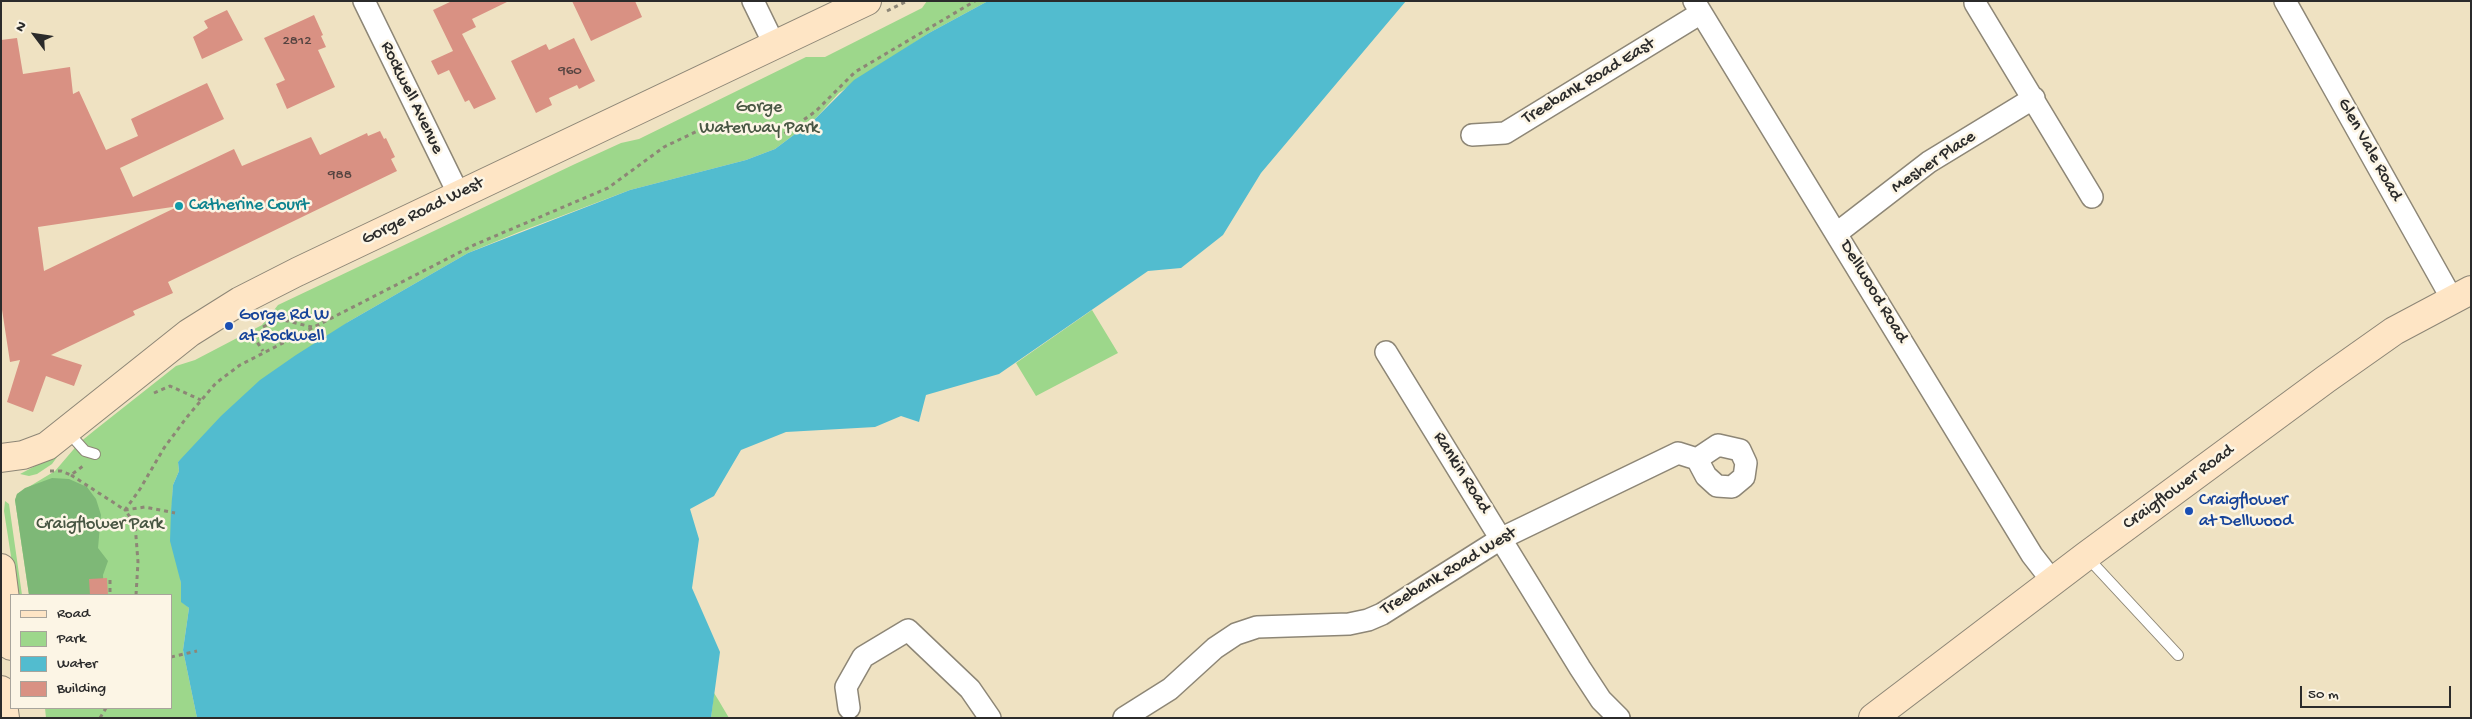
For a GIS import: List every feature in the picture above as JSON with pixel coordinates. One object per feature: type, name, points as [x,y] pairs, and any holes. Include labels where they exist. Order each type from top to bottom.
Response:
[{"type":"main road","name":"Gorge Road West","points":[[1,458],[23,455],[47,446],[147,375],[189,333],[240,301],[867,1]]},
{"type":"main road","name":"Craigflower Road","points":[[1877,716],[2086,556],[2394,331],[2461,294]]},
{"type":"main road","points":[[1,568],[10,638]]},
{"type":"main road","points":[[1,690],[5,718]]},
{"type":"street","name":"Rockwell Avenue","points":[[364,1],[459,195]]},
{"type":"street","points":[[753,1],[775,46]]},
{"type":"street","name":"Glen Vale Road","points":[[2285,1],[2461,294]]},
{"type":"street","points":[[1975,3],[2034,98],[2092,198]]},
{"type":"street","name":"Treebank Road East","points":[[1472,135],[1505,133],[1698,7]]},
{"type":"street","name":"Dellwood Road","points":[[1698,7],[2032,555],[2052,582]]},
{"type":"street","name":"Mesher Place","points":[[1837,233],[1929,162],[2034,98]]},
{"type":"street","name":"Rankin Road","points":[[1386,352],[1601,700],[1619,718]]},
{"type":"street","name":"Treebank Road West","points":[[1124,718],[1170,689],[1215,648],[1236,634],[1257,627],[1350,624],[1368,620],[1382,614],[1502,538],[1678,453],[1696,458]]},
{"type":"street","points":[[849,708],[846,687],[863,657],[908,630],[970,689],[990,718]]},
{"type":"lane","points":[[67,431],[85,450],[95,454]]},
{"type":"lane","points":[[2086,556],[2178,655]]},
{"type":"path","points":[[125,510],[164,448],[201,400],[216,383],[240,364],[474,245],[608,188],[664,147],[714,123],[784,134],[816,111],[856,72],[976,1]]},
{"type":"path","points":[[263,327],[279,318],[313,327]]},
{"type":"path","points":[[253,336],[263,351]]},
{"type":"path","points":[[150,395],[170,386],[186,395],[201,400]]},
{"type":"path","points":[[71,475],[95,454]]},
{"type":"path","points":[[50,471],[61,471],[71,475],[125,510],[135,524],[138,562],[136,594]]},
{"type":"path","points":[[125,510],[145,508],[175,513]]},
{"type":"path","points":[[110,580],[110,594]]},
{"type":"path","points":[[172,657],[197,651]]},
{"type":"green space","name":"Craigflower Park","points":[[927,1],[988,1],[929,33],[839,93],[815,119],[775,149],[746,160],[630,190],[519,232],[468,253],[348,322],[178,462],[179,471],[173,485],[171,520],[181,583],[181,601],[189,608],[183,650],[197,718],[46,718],[45,709],[172,709],[172,594],[29,594],[15,500],[17,494],[55,471],[79,443],[176,366],[195,360],[262,325],[278,305],[575,164],[621,143],[639,139],[806,57],[825,57],[922,8]]},
{"type":"green space","points":[[1092,310],[1118,353],[1036,396],[1016,363]]},
{"type":"green space","points":[[60,453],[52,464],[37,474],[29,476],[20,474]]},
{"type":"green space","points":[[52,478],[69,479],[87,487],[96,499],[101,515],[98,548],[108,561],[103,575],[104,594],[29,594],[15,500],[17,494],[25,488]]},
{"type":"green space","points":[[5,501],[9,504],[22,594],[17,594],[4,511]]},
{"type":"green space","points":[[714,693],[719,701],[729,718],[711,718]]},
{"type":"water","points":[[988,1],[1406,1],[1261,173],[1223,235],[1181,268],[1148,271],[999,374],[926,395],[919,422],[901,416],[875,427],[786,432],[741,450],[714,496],[690,509],[699,539],[692,588],[720,652],[711,718],[197,718],[183,650],[189,608],[181,602],[181,583],[170,541],[173,485],[179,471],[178,462],[221,416],[260,380],[348,322],[468,253],[630,190],[746,160],[775,149],[815,119],[854,80],[929,33]]},
{"type":"building","points":[[452,1],[509,1],[472,19],[476,27],[462,34],[496,99],[474,109],[469,100],[465,102],[449,70],[438,75],[431,61],[453,51],[433,10]]},
{"type":"building","points":[[572,1],[635,1],[642,17],[591,41]]},
{"type":"building","points":[[227,10],[243,40],[202,59],[193,37],[208,28],[204,21]]},
{"type":"building","points":[[314,15],[326,47],[318,50],[335,87],[287,109],[276,84],[285,80],[264,38]]},
{"type":"building","points":[[17,38],[23,74],[70,67],[73,94],[79,91],[106,150],[138,136],[131,119],[207,83],[224,119],[120,168],[133,197],[234,149],[242,166],[311,137],[320,155],[367,133],[368,136],[380,131],[384,139],[386,138],[395,157],[391,159],[397,171],[168,282],[173,293],[133,311],[135,315],[51,355],[82,365],[74,386],[46,376],[33,412],[7,402],[20,360],[10,362],[1,303],[1,40]],"holes":[[[179,206],[44,271],[38,227]]]},
{"type":"building","points":[[574,38],[595,81],[579,89],[577,85],[549,98],[552,105],[536,113],[511,61],[546,44],[549,50]]},
{"type":"building","points":[[107,578],[108,594],[90,594],[89,579]]},
{"type":"place","name":"Catherine Court","points":[[179,206]]},
{"type":"place","name":"Gorge Rd W at Rockwell","points":[[229,326]]},
{"type":"place","name":"Craigflower at Dellwood","points":[[2189,511]]},
{"type":"park label","name":"Gorge Waterway Park","points":[[759,118]]}]
